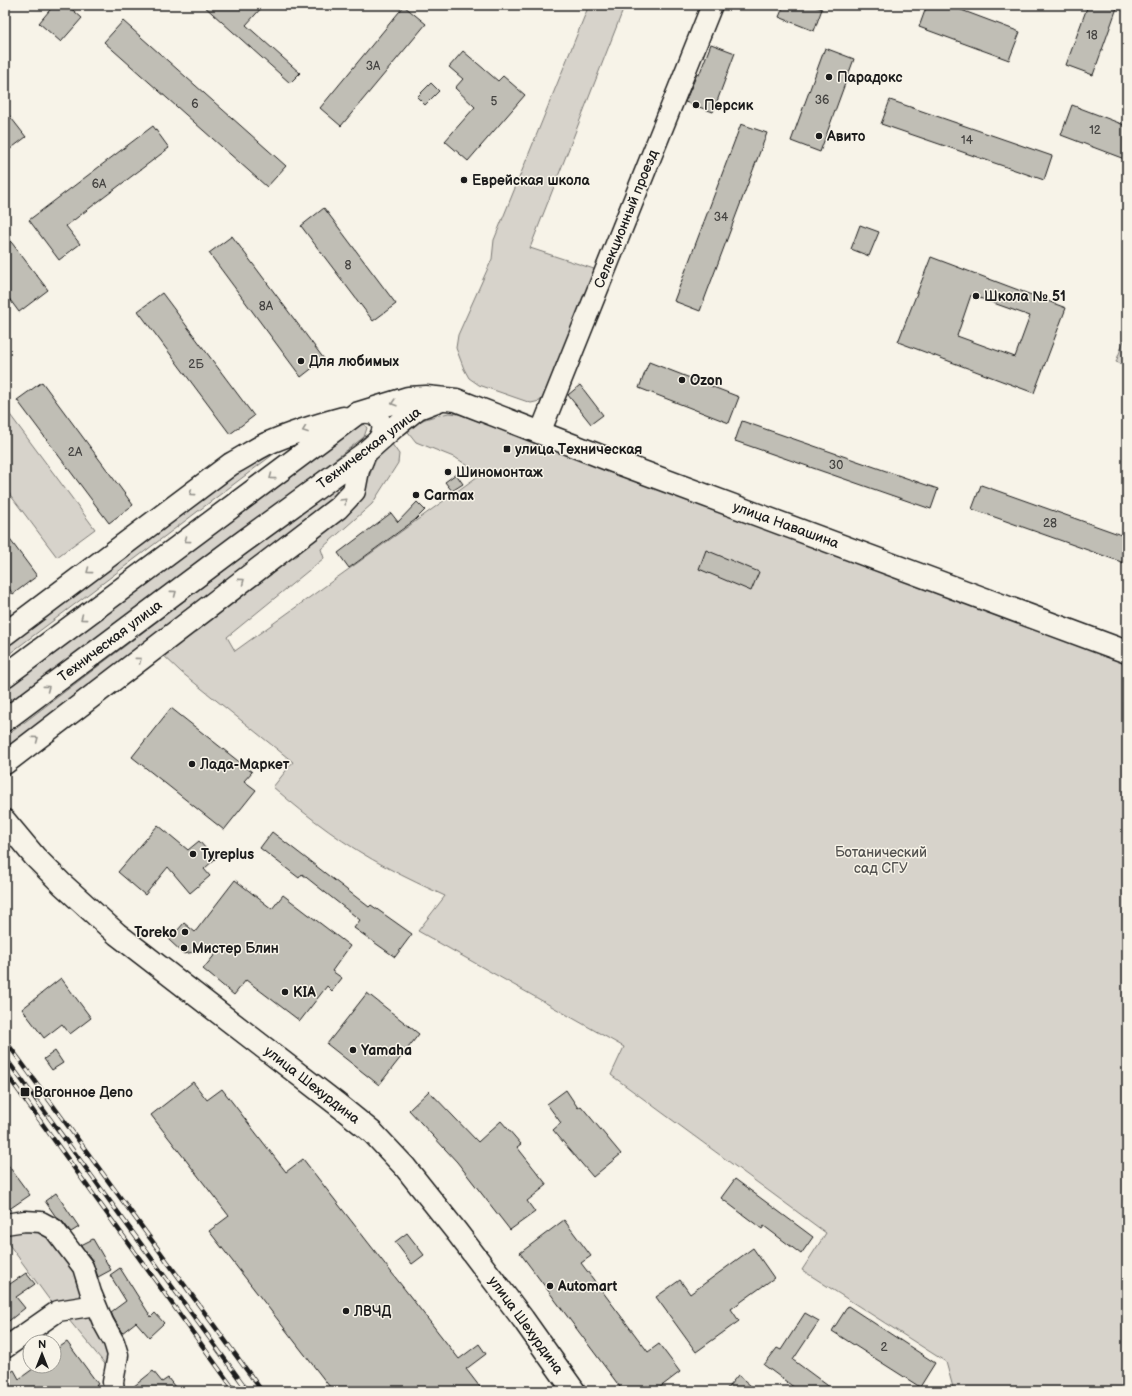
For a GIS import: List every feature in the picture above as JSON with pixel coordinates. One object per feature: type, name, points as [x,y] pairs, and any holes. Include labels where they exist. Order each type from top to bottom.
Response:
[{"type":"main road","name":"Техническая улица","points":[[5,676],[359,413],[408,398],[446,398]]},
{"type":"main road","name":"улица Навашина","points":[[446,398],[456,400],[540,433],[1127,652]]},
{"type":"main road","name":"Техническая улица","points":[[5,720],[371,448],[418,408],[446,398]]},
{"type":"main road","points":[[5,634],[231,464],[265,445],[282,438],[323,423],[359,413]]},
{"type":"main road","points":[[5,763],[338,508],[354,491],[358,470],[371,448]]},
{"type":"main road","name":"улица Шехурдина","points":[[5,821],[35,857],[62,884],[118,934],[373,1133],[405,1167],[456,1231],[523,1319],[574,1391]]},
{"type":"street","name":"Селекционный проезд","points":[[540,433],[712,5]]},
{"type":"street","points":[[359,413],[375,414],[382,421],[383,432],[371,448]]},
{"type":"street","points":[[5,1224],[25,1221],[41,1222],[54,1229],[83,1267],[96,1305],[114,1342],[118,1355],[113,1382],[114,1391]]},
{"type":"street","points":[[5,1348],[58,1311],[96,1305]]},
{"type":"green space","points":[[589,5],[625,5],[530,248],[597,270],[546,393],[540,401],[531,403],[479,385],[469,378],[456,348],[458,335],[492,259],[494,240]]},
{"type":"green space","points":[[1127,332],[1127,366],[1116,362]]},
{"type":"green space","points":[[5,408],[95,529],[57,557],[5,488]]},
{"type":"green space","name":"Ботанический сад СГУ","points":[[449,413],[459,414],[1127,663],[1127,1391],[954,1391],[946,1362],[802,1270],[826,1233],[611,1075],[624,1047],[418,931],[445,896],[395,872],[357,850],[300,810],[273,787],[293,762],[181,672],[160,652],[366,484],[377,457],[389,440],[399,454],[398,463],[372,504],[321,549],[324,558],[227,637],[235,651],[481,474],[456,458],[416,442],[405,428],[437,415]]},
{"type":"green space","points":[[357,424],[364,424],[367,428],[364,437],[234,537],[5,708],[5,687]]},
{"type":"green space","points":[[279,450],[5,657],[5,641],[233,469]]},
{"type":"green space","points":[[338,484],[340,486],[340,492],[330,503],[5,749],[5,737]]},
{"type":"green space","points":[[36,1226],[50,1232],[76,1267],[112,1348],[110,1370],[64,1314],[54,1306],[5,1239],[5,1232]]},
{"type":"building","points":[[54,5],[67,5],[82,18],[61,42],[39,23]]},
{"type":"building","points":[[203,5],[264,5],[246,25],[300,73],[290,83]]},
{"type":"building","points":[[784,5],[811,5],[822,9],[814,31],[779,17]]},
{"type":"building","points":[[927,5],[948,5],[1020,32],[1009,60],[919,27]]},
{"type":"building","points":[[1088,5],[1118,5],[1093,75],[1066,65]]},
{"type":"building","points":[[404,6],[426,24],[341,126],[320,108]]},
{"type":"building","points":[[123,21],[286,166],[267,187],[104,42]]},
{"type":"building","points":[[711,44],[735,53],[713,112],[685,102],[697,74],[699,75]]},
{"type":"building","points":[[825,48],[854,59],[820,152],[791,141]]},
{"type":"building","points":[[463,51],[498,81],[503,76],[525,95],[468,161],[445,141],[475,107],[455,88],[463,79],[449,67]]},
{"type":"building","points":[[431,83],[439,91],[425,105],[417,97]]},
{"type":"building","points":[[890,100],[1052,156],[1044,180],[881,124]]},
{"type":"building","points":[[1072,105],[1127,126],[1127,160],[1061,135]]},
{"type":"building","points":[[5,110],[26,137],[5,153]]},
{"type":"building","points":[[741,124],[767,133],[700,311],[674,301]]},
{"type":"building","points":[[153,126],[169,148],[66,226],[80,244],[59,260],[29,220]]},
{"type":"building","points":[[324,208],[396,304],[373,321],[301,226]]},
{"type":"building","points":[[860,225],[879,232],[869,256],[851,249]]},
{"type":"building","points":[[5,234],[48,290],[19,312],[5,293]]},
{"type":"building","points":[[232,236],[324,359],[301,377],[209,253]]},
{"type":"building","points":[[931,257],[1066,308],[1034,393],[898,342]],"holes":[[[971,295],[1030,316],[1015,357],[957,336]]]},
{"type":"building","points":[[162,293],[254,416],[230,434],[138,311]]},
{"type":"building","points":[[649,362],[739,397],[729,423],[639,388]]},
{"type":"building","points":[[42,382],[133,505],[109,523],[17,400]]},
{"type":"building","points":[[580,385],[603,415],[591,424],[568,395]]},
{"type":"building","points":[[742,421],[938,489],[931,509],[735,441]]},
{"type":"building","points":[[456,474],[463,484],[452,491],[445,482]]},
{"type":"building","points":[[981,485],[1127,537],[1127,564],[972,509]]},
{"type":"building","points":[[417,502],[425,510],[415,520],[349,568],[338,553],[391,513],[398,522]]},
{"type":"building","points":[[5,533],[37,576],[13,594],[5,583]]},
{"type":"building","points":[[706,550],[759,572],[751,591],[699,569]]},
{"type":"building","name":"Лада-Маркет","points":[[171,708],[252,772],[244,781],[256,790],[224,830],[132,757]]},
{"type":"building","points":[[158,825],[188,850],[199,841],[215,859],[204,869],[210,876],[190,893],[168,867],[145,895],[118,872]]},
{"type":"building","points":[[272,832],[369,907],[371,905],[412,934],[395,957],[354,928],[360,920],[302,874],[299,878],[260,848]]},
{"type":"building","points":[[235,880],[272,909],[283,895],[350,946],[332,971],[342,978],[332,991],[327,986],[300,1021],[246,980],[234,995],[203,969],[222,946],[184,954],[169,940],[184,923],[195,932]]},
{"type":"building","points":[[61,978],[91,1018],[70,1034],[62,1024],[44,1038],[22,1009]]},
{"type":"building","points":[[367,993],[419,1034],[379,1085],[327,1044]]},
{"type":"building","points":[[55,1051],[63,1063],[52,1070],[44,1059]]},
{"type":"building","name":"ЛВЧД","points":[[193,1082],[207,1100],[222,1089],[286,1172],[303,1159],[459,1359],[479,1344],[486,1354],[466,1369],[483,1391],[333,1391],[209,1231],[229,1216],[151,1115]]},
{"type":"building","points":[[566,1090],[578,1108],[581,1106],[621,1154],[593,1177],[553,1130],[561,1123],[547,1104]]},
{"type":"building","points":[[429,1091],[478,1142],[501,1121],[521,1144],[517,1147],[547,1185],[527,1201],[535,1212],[510,1230],[457,1162],[409,1110]]},
{"type":"building","points":[[5,1161],[30,1195],[5,1212]]},
{"type":"building","points":[[735,1179],[813,1237],[801,1254],[764,1226],[762,1229],[721,1198]]},
{"type":"building","points":[[56,1193],[79,1227],[71,1232],[63,1222],[56,1217],[45,1201]]},
{"type":"building","points":[[564,1220],[591,1256],[581,1263],[648,1352],[659,1344],[680,1372],[655,1391],[623,1391],[520,1253]]},
{"type":"building","points":[[407,1233],[424,1255],[412,1264],[395,1242]]},
{"type":"building","points":[[93,1239],[111,1270],[98,1277],[92,1260],[81,1245]]},
{"type":"building","points":[[753,1248],[774,1278],[731,1309],[739,1321],[696,1352],[656,1297],[680,1280],[690,1294]]},
{"type":"building","points":[[120,1268],[151,1317],[155,1313],[164,1323],[149,1337],[136,1322],[122,1333],[113,1317],[111,1312],[126,1301],[110,1275]]},
{"type":"building","points":[[26,1273],[35,1284],[16,1297],[25,1308],[5,1324],[5,1283],[7,1286]]},
{"type":"building","points":[[848,1306],[935,1363],[920,1387],[832,1331]]},
{"type":"building","points":[[805,1313],[819,1321],[793,1360],[835,1391],[799,1391],[764,1365],[777,1348],[781,1350]]},
{"type":"building","points":[[67,1342],[98,1384],[89,1391],[77,1391],[74,1386],[68,1391],[5,1391],[5,1376],[14,1370],[19,1379],[26,1374],[62,1374],[62,1345]]},
{"type":"building","points":[[153,1371],[162,1382],[168,1378],[178,1391],[128,1391]]},
{"type":"building","points":[[738,1375],[757,1391],[725,1391]]},
{"type":"railway","points":[[5,1040],[262,1391]]},
{"type":"railway","points":[[5,1057],[248,1391]]},
{"type":"railway","points":[[5,1072],[235,1391]]},
{"type":"place","name":"Парадокс","points":[[829,77]]},
{"type":"place","name":"Персик","points":[[696,105]]},
{"type":"place","name":"Авито","points":[[819,136]]},
{"type":"place","name":"Еврейская школа","points":[[464,180]]},
{"type":"place","name":"Школа № 51","points":[[976,296]]},
{"type":"place","name":"Для любимых","points":[[301,361]]},
{"type":"place","name":"Ozon","points":[[682,380]]},
{"type":"place","name":"улица Техническая","points":[[507,449]]},
{"type":"place","name":"Шиномонтаж","points":[[448,472]]},
{"type":"place","name":"Carmax","points":[[416,495]]},
{"type":"place","name":"Лада-Маркет","points":[[192,764]]},
{"type":"place","name":"Tyreplus","points":[[193,854]]},
{"type":"place","name":"Toreko","points":[[185,932]]},
{"type":"place","name":"Мистер Блин","points":[[184,948]]},
{"type":"place","name":"KIA","points":[[285,992]]},
{"type":"place","name":"Yamaha","points":[[353,1050]]},
{"type":"place","name":"Вагонное Депо","points":[[25,1092]]},
{"type":"place","name":"Automart","points":[[550,1286]]},
{"type":"place","name":"ЛВЧД","points":[[346,1311]]}]
